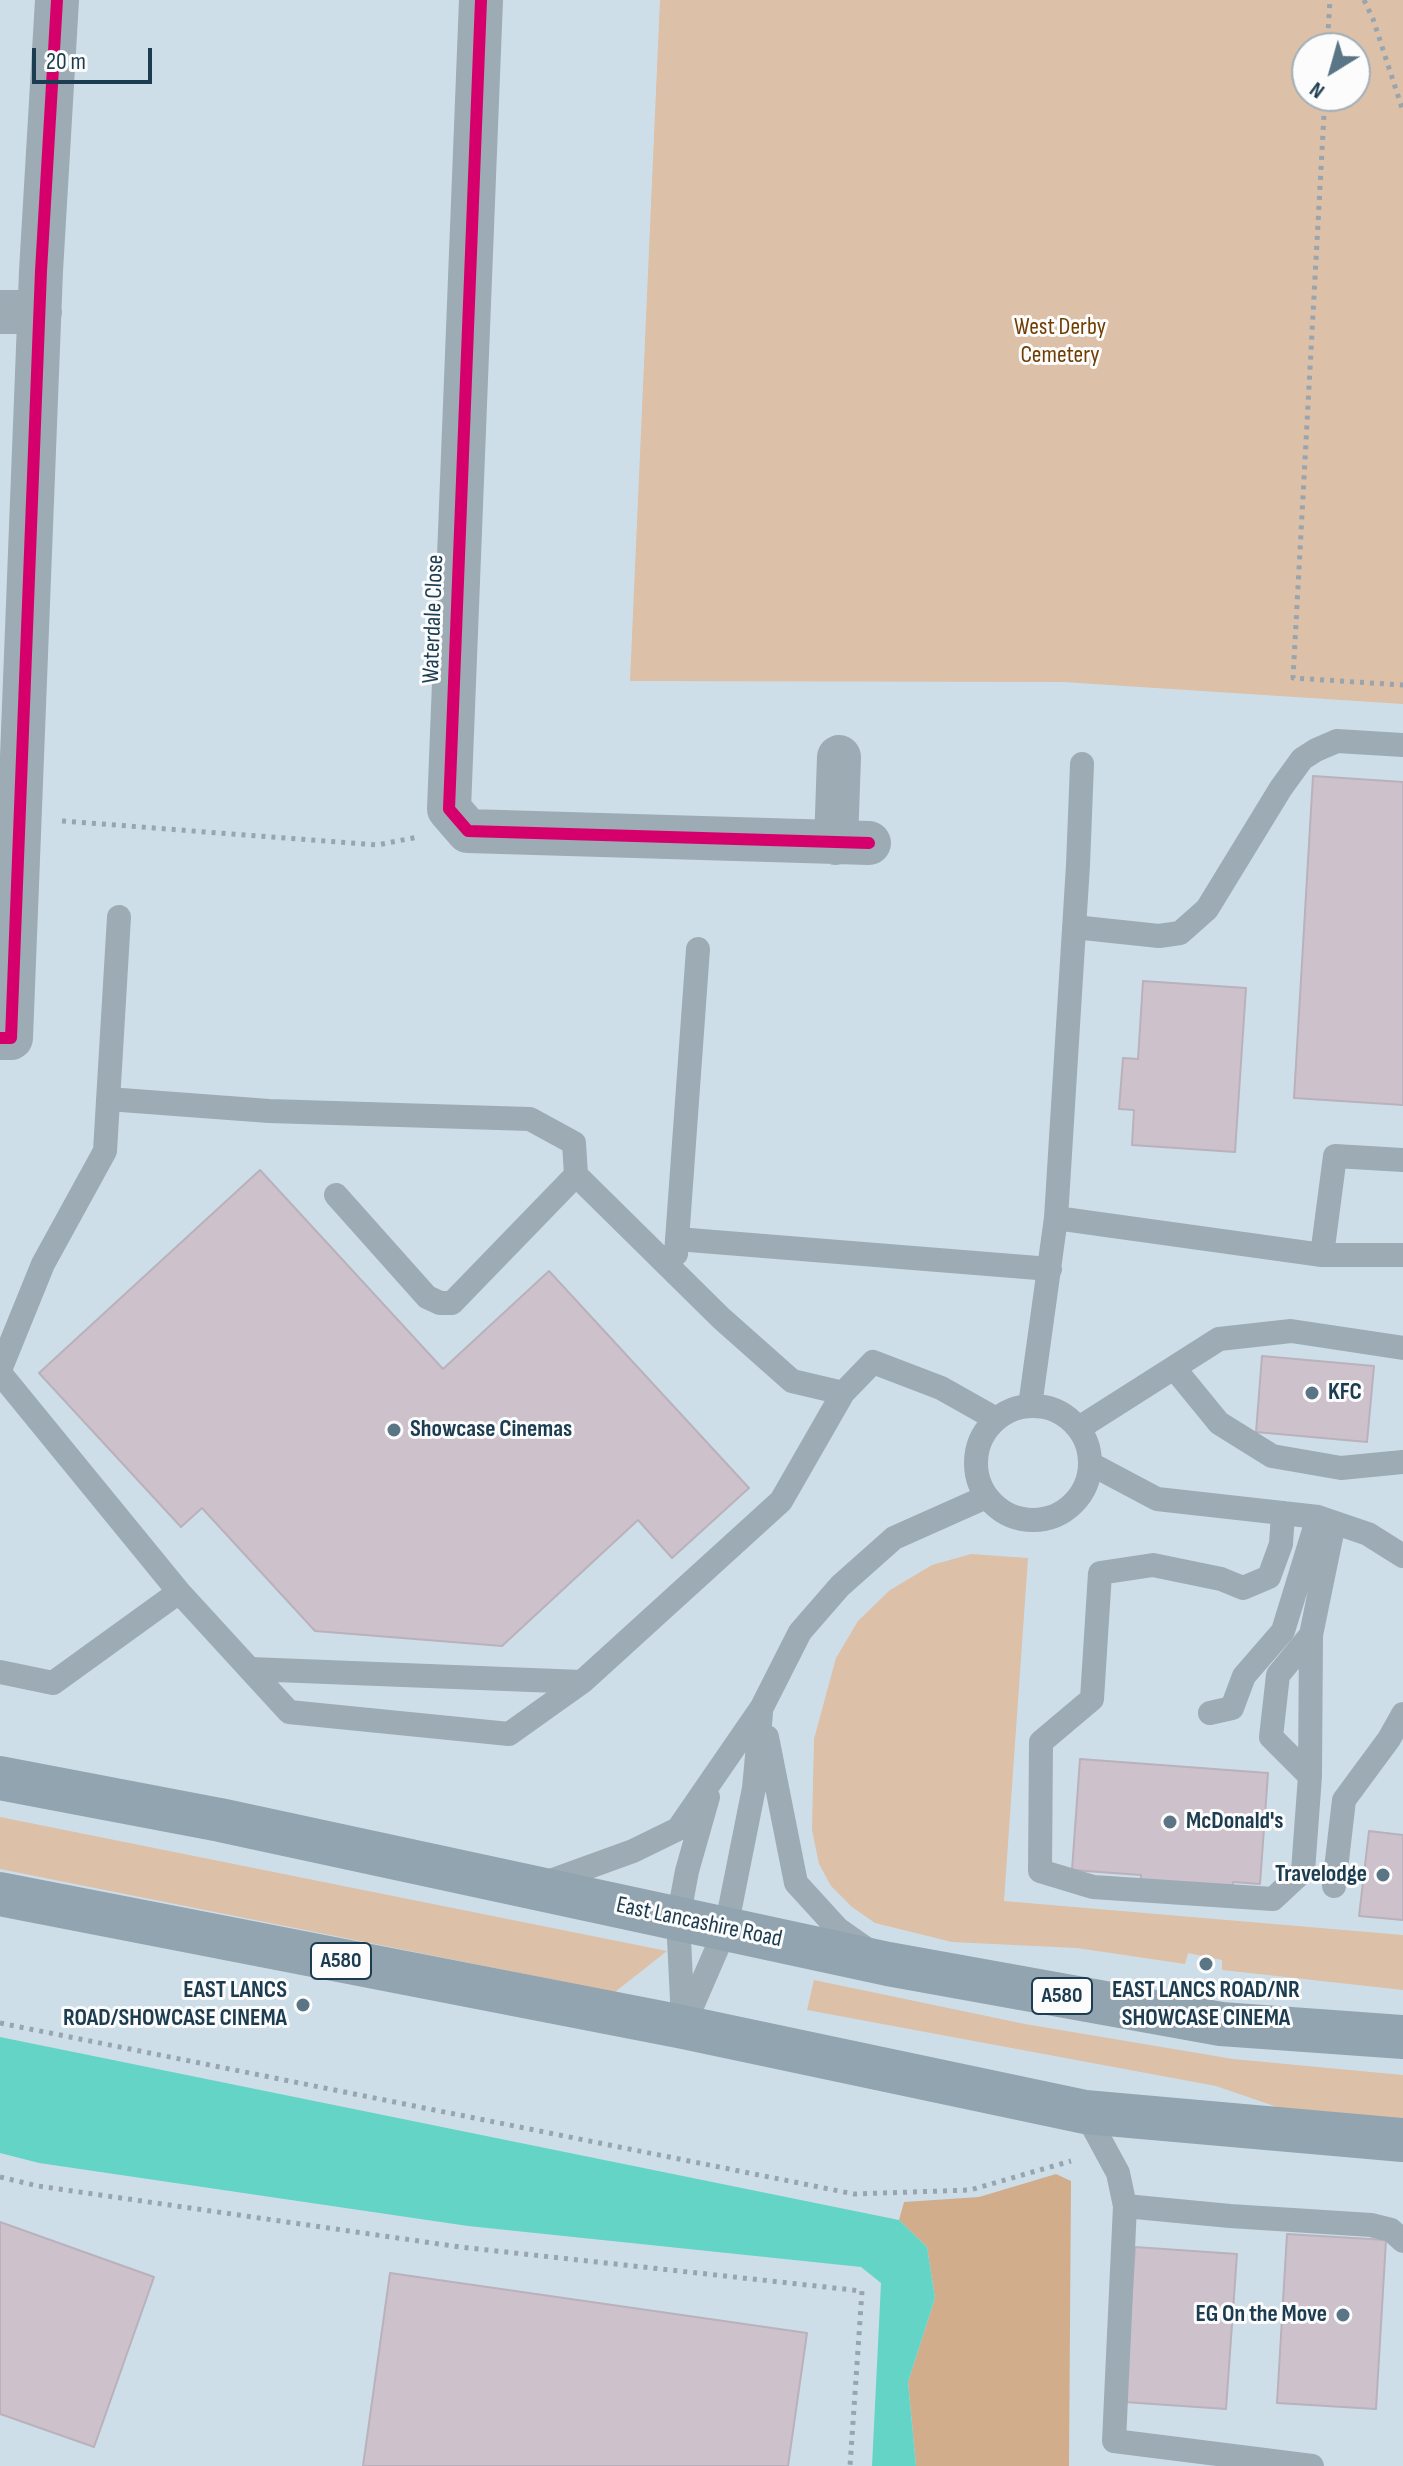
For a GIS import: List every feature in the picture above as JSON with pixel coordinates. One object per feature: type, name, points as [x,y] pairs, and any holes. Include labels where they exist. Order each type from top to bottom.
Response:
[{"type":"highway","name":"East Lancashire Road","points":[[0,1778],[220,1820],[888,1964],[1221,2024],[1403,2037]]},
{"type":"highway","name":"A580","points":[[0,1894],[683,2027],[1085,2112],[1403,2140]]},
{"type":"street","points":[[0,1038],[11,1038],[20,818],[20,312],[57,0]]},
{"type":"street","name":"Waterdale Close","points":[[449,809],[481,0]]},
{"type":"street","points":[[449,809],[468,831],[852,843],[839,757]]},
{"type":"lane","points":[[1074,927],[1159,936],[1180,933],[1207,909],[1302,759],[1337,741],[1403,745]]},
{"type":"lane","points":[[1030,1406],[1056,1218],[1082,764]]},
{"type":"lane","points":[[119,917],[105,1151],[43,1264],[0,1371],[179,1592],[289,1712],[509,1734],[582,1682],[781,1501],[843,1393],[873,1362],[941,1388],[996,1419]]},
{"type":"lane","points":[[675,1271],[698,949]]},
{"type":"lane","points":[[108,1099],[269,1111],[530,1119],[574,1143],[576,1175],[721,1318],[792,1381],[843,1393]]},
{"type":"lane","points":[[1322,1255],[1335,1156],[1403,1160]]},
{"type":"lane","points":[[336,1195],[427,1297],[440,1303],[452,1303],[576,1175]]},
{"type":"lane","points":[[1056,1218],[1322,1255],[1403,1255]]},
{"type":"lane","points":[[677,1239],[1050,1269]]},
{"type":"lane","points":[[1079,1428],[1219,1339],[1291,1331],[1403,1348]]},
{"type":"lane","points":[[1174,1368],[1219,1423],[1272,1456],[1341,1468],[1403,1462]]},
{"type":"lane","points":[[1030,1406],[1048,1408],[1065,1415],[1079,1428],[1088,1445],[1091,1464],[1087,1483],[1078,1499],[1063,1512],[1045,1518],[1026,1519],[1008,1513],[986,1497],[977,1469],[978,1451],[984,1433],[996,1419],[1012,1410],[1030,1406]]},
{"type":"lane","points":[[1091,1464],[1157,1499],[1326,1520],[1368,1534],[1403,1556]]},
{"type":"lane","points":[[533,1887],[633,1851],[678,1829],[762,1707],[800,1632],[840,1586],[894,1538],[986,1497]]},
{"type":"lane","points":[[1283,1513],[1281,1544],[1269,1577],[1243,1588],[1221,1579],[1153,1565],[1100,1573],[1092,1699],[1041,1742],[1040,1871],[1093,1887],[1273,1899],[1303,1871],[1310,1776],[1311,1635],[1326,1520]]},
{"type":"lane","points":[[1210,1713],[1232,1708],[1244,1676],[1283,1631],[1326,1520]]},
{"type":"lane","points":[[0,1672],[53,1683],[179,1592]]},
{"type":"lane","points":[[1310,1776],[1271,1737],[1278,1675],[1311,1635]]},
{"type":"lane","points":[[250,1669],[582,1682]]},
{"type":"lane","points":[[683,2027],[726,1928],[754,1788],[762,1707]]},
{"type":"lane","points":[[762,1707],[796,1883],[838,1929],[888,1964]]},
{"type":"lane","points":[[1334,1886],[1344,1800],[1389,1739],[1403,1714]]},
{"type":"lane","points":[[683,2027],[678,1919],[687,1871],[712,1781]]},
{"type":"lane","points":[[1085,2112],[1118,2173],[1125,2206],[1114,2441],[1312,2466]]},
{"type":"lane","points":[[1125,2206],[1371,2225],[1391,2230],[1403,2241]]},
{"type":"path","points":[[1328,32],[1330,0]]},
{"type":"path","points":[[1364,0],[1403,111]]},
{"type":"path","points":[[1324,112],[1293,678],[1403,685]]},
{"type":"path","points":[[20,818],[377,845],[421,836],[449,809]]},
{"type":"path","points":[[0,2023],[854,2194],[970,2190],[1071,2161]]},
{"type":"path","points":[[0,2177],[38,2186],[460,2247],[862,2291],[850,2466]]},
{"type":"green space","name":"West Derby Cemetery","points":[[660,0],[1403,0],[1403,704],[1063,682],[630,681]]},
{"type":"green space","points":[[971,1554],[1028,1558],[1004,1901],[1403,1935],[1403,1990],[1222,1970],[1222,1960],[1188,1953],[1185,1964],[1077,1948],[952,1942],[875,1923],[852,1907],[831,1886],[819,1864],[812,1830],[814,1739],[836,1658],[858,1621],[890,1590],[932,1565]]},
{"type":"green space","points":[[0,1817],[667,1951],[615,1992],[0,1869]]},
{"type":"green space","points":[[814,1980],[1025,2024],[1233,2059],[1403,2075],[1403,2125],[1309,2118],[1216,2086],[807,2010]]},
{"type":"shaded area","points":[[0,2037],[899,2220],[927,2247],[935,2298],[908,2382],[916,2466],[872,2466],[881,2283],[861,2267],[468,2226],[39,2163],[0,2153]]},
{"type":"shaded area","points":[[1056,2174],[1071,2181],[1069,2466],[916,2466],[908,2382],[935,2298],[927,2247],[899,2220],[904,2202],[979,2197]]},
{"type":"building","points":[[1313,776],[1403,782],[1403,1105],[1294,1098]]},
{"type":"building","points":[[1143,981],[1246,988],[1235,1152],[1132,1145],[1134,1110],[1119,1109],[1123,1058],[1138,1059]]},
{"type":"building","name":"Showcase Cinemas","points":[[260,1170],[443,1369],[549,1271],[749,1488],[672,1558],[638,1520],[502,1646],[315,1631],[202,1508],[181,1527],[39,1373]]},
{"type":"building","points":[[1262,1356],[1374,1366],[1367,1442],[1256,1432]]},
{"type":"building","name":"McDonald's","points":[[1080,1759],[1268,1773],[1260,1884],[1233,1882],[1232,1892],[1140,1885],[1141,1875],[1072,1870]]},
{"type":"building","name":"Travelodge","points":[[1369,1831],[1403,1835],[1403,1920],[1359,1916]]},
{"type":"building","points":[[0,2222],[154,2277],[94,2447],[0,2414]]},
{"type":"building","points":[[1287,2234],[1386,2240],[1376,2409],[1277,2403]]},
{"type":"building","points":[[1135,2247],[1237,2254],[1226,2409],[1124,2402]]},
{"type":"building","points":[[390,2273],[807,2333],[788,2466],[363,2466]]},
{"type":"cycle path","points":[[0,1038],[11,1038],[41,271],[57,0]]},
{"type":"cycle path","points":[[481,0],[449,809],[468,831],[869,843]]},
{"type":"place","name":"KFC","points":[[1312,1393]]},
{"type":"place","name":"Showcase Cinemas","points":[[394,1430]]},
{"type":"place","name":"McDonald's","points":[[1170,1822]]},
{"type":"place","name":"Travelodge","points":[[1383,1875]]},
{"type":"place","name":"EAST LANCS ROAD/NR SHOWCASE CINEMA","points":[[1206,1964]]},
{"type":"place","name":"EAST LANCS ROAD/SHOWCASE CINEMA","points":[[303,2005]]},
{"type":"place","name":"EG On the Move","points":[[1343,2315]]}]
